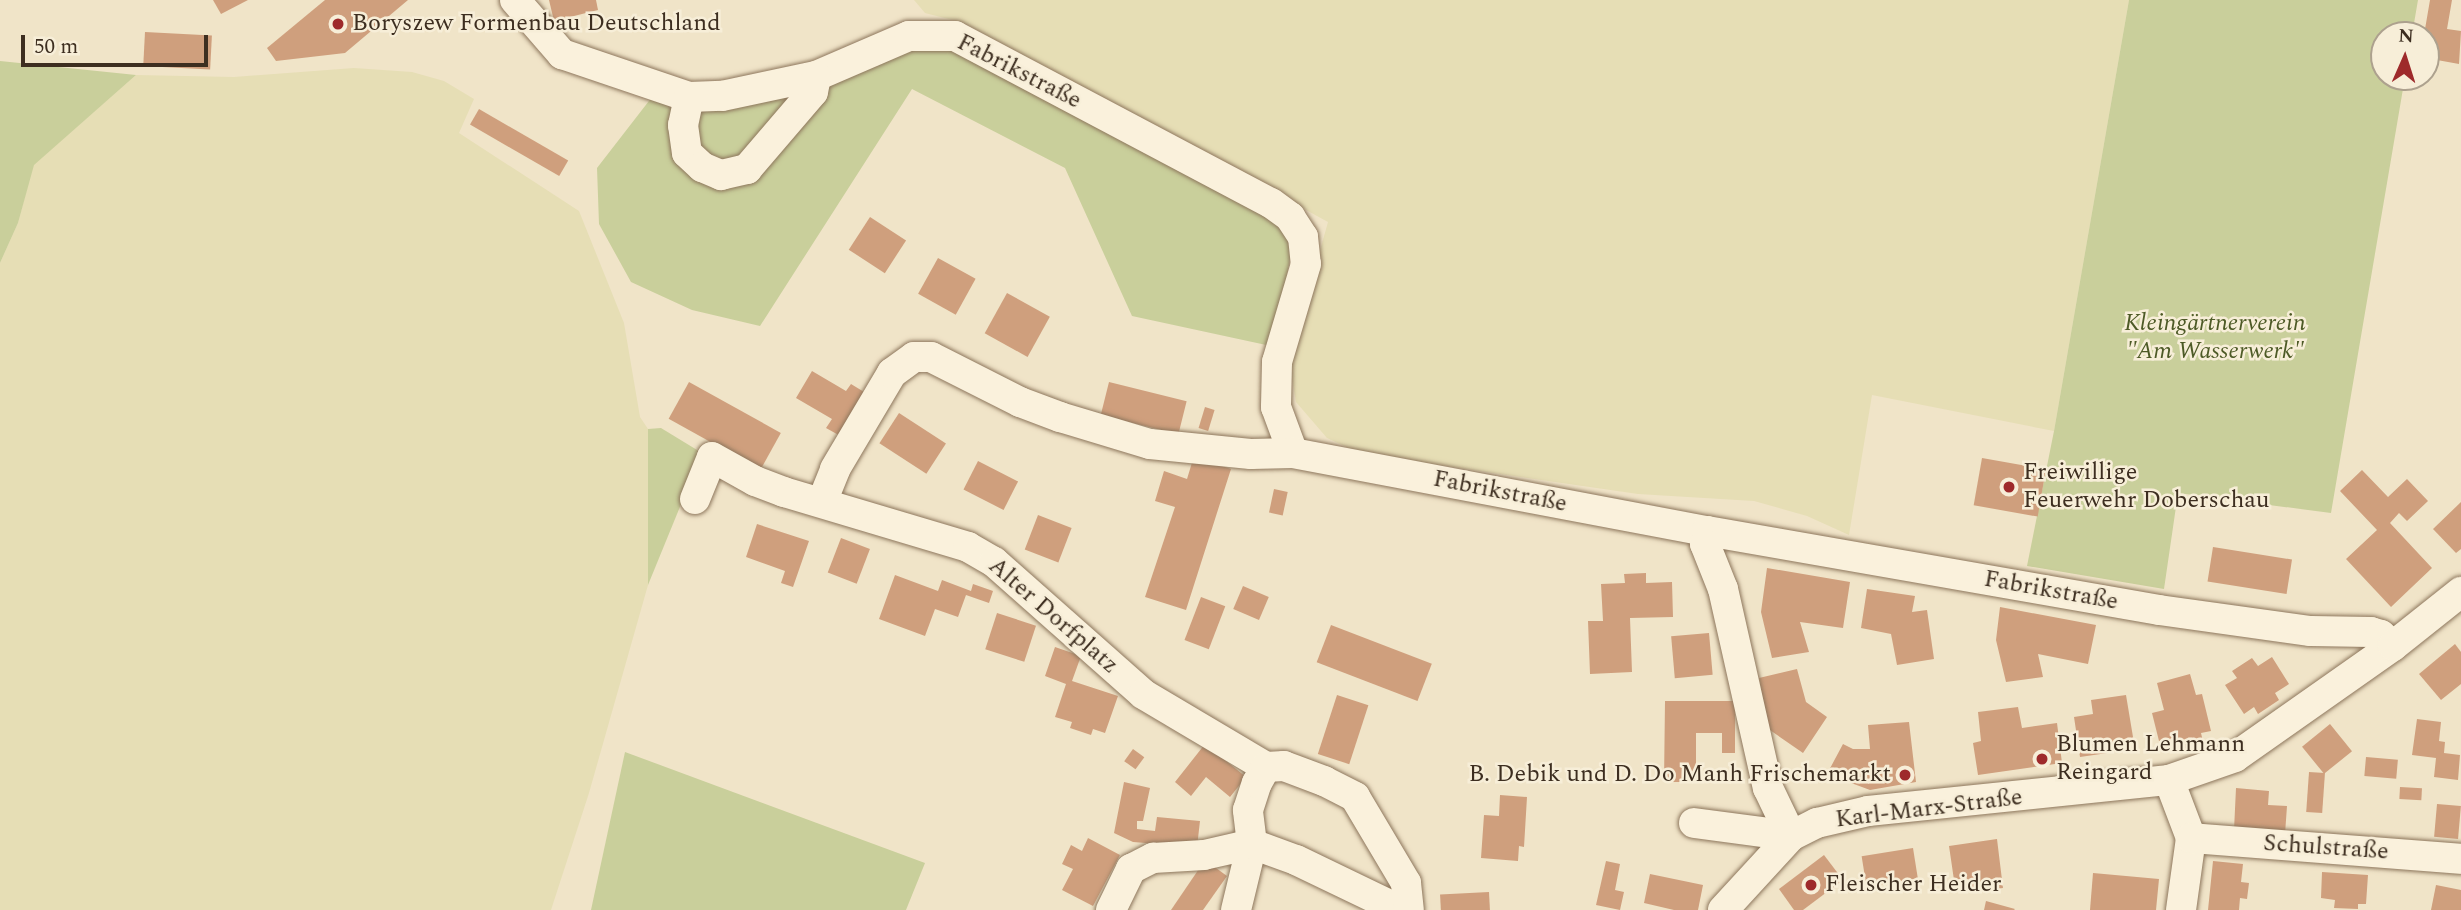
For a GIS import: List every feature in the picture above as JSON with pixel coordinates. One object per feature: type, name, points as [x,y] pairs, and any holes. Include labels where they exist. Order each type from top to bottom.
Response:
[{"type":"street","name":"Fabrikstraße","points":[[514,0],[562,54],[689,97],[722,96],[816,76],[909,36],[955,36],[1271,203],[1290,217],[1303,237],[1306,264],[1278,362],[1276,407],[1293,453]]},
{"type":"street","points":[[689,97],[683,125],[687,153],[702,167],[721,175],[747,169],[813,92],[816,76]]},
{"type":"street","name":"Fabrikstraße","points":[[822,502],[835,469],[892,373],[914,357],[931,357],[1020,402],[1150,444],[1251,454],[1293,453],[1707,531],[2159,610],[2311,631],[2371,632],[2381,635],[2393,646]]},
{"type":"street","points":[[755,481],[822,502]]},
{"type":"street","name":"Alter Dorfplatz","points":[[822,502],[968,547],[994,562],[1143,694],[1266,767],[1283,766],[1324,781],[1355,797],[1406,883],[1409,910]]},
{"type":"street","points":[[1707,531],[1705,544],[1724,589],[1768,788],[1791,836]]},
{"type":"street","name":"Karl-Marx-Straße","points":[[1723,910],[1791,836],[1817,823],[1868,811],[2169,780],[2235,757],[2393,646],[2461,592]]},
{"type":"street","points":[[1236,910],[1252,844],[1248,810],[1257,783],[1266,767]]},
{"type":"street","points":[[2169,780],[2191,838],[2181,910]]},
{"type":"street","points":[[1695,823],[1791,836]]},
{"type":"street","name":"Schulstraße","points":[[2191,838],[2461,859]]},
{"type":"street","points":[[1111,910],[1131,869],[1153,858],[1204,855],[1252,844],[1296,860],[1400,910]]},
{"type":"shaded area","points":[[914,0],[2129,0],[2054,431],[1872,395],[1849,535],[1807,516],[1754,501],[1638,494],[1362,454],[1327,438],[1296,402],[1289,361],[1328,222],[964,23],[925,13]]},
{"type":"shaded area","points":[[354,68],[412,72],[444,81],[474,99],[459,133],[579,211],[624,323],[640,417],[648,429],[648,585],[589,793],[551,910],[0,910],[0,263],[18,223],[33,165],[136,75],[234,77]]},
{"type":"green space","name":"Kleingärtnerverein \"Am Wasserwerk\"","points":[[2129,0],[2418,0],[2414,21],[2370,21],[2370,91],[2403,91],[2331,513],[2178,493],[2164,589],[2027,566],[2054,431]]},
{"type":"green space","points":[[950,47],[1277,223],[1292,247],[1275,347],[1132,316],[1065,168],[912,89],[760,326],[692,310],[631,282],[599,224],[597,168],[652,97],[869,52]]},
{"type":"green space","points":[[0,61],[136,75],[34,165],[18,223],[0,263]]},
{"type":"green space","points":[[661,428],[702,453],[648,585],[648,429]]},
{"type":"green space","points":[[625,752],[925,863],[906,910],[591,910]]},
{"type":"building","points":[[213,0],[248,0],[221,14]]},
{"type":"building","name":"Boryszew Formenbau Deutschland","points":[[325,0],[408,0],[345,53],[276,61],[267,48]]},
{"type":"building","points":[[549,0],[596,0],[598,10],[554,21]]},
{"type":"building","points":[[2430,0],[2452,0],[2447,29],[2461,31],[2459,64],[2440,61],[2440,21],[2426,21]]},
{"type":"building","points":[[145,32],[212,36],[210,69],[143,66]]},
{"type":"building","points":[[479,109],[568,160],[559,176],[470,125]]},
{"type":"building","points":[[870,217],[906,240],[885,273],[849,250]]},
{"type":"building","points":[[938,258],[976,279],[956,315],[918,294]]},
{"type":"building","points":[[1007,293],[1050,317],[1028,357],[985,333]]},
{"type":"building","points":[[812,371],[846,391],[851,384],[869,395],[844,438],[826,428],[832,419],[796,398]]},
{"type":"building","points":[[689,382],[781,433],[760,470],[669,419]]},
{"type":"building","points":[[1109,382],[1187,401],[1178,434],[1101,415]]},
{"type":"building","points":[[1205,407],[1215,410],[1208,431],[1199,428]]},
{"type":"building","points":[[899,413],[946,443],[926,474],[879,443]]},
{"type":"building","points":[[1194,456],[1231,469],[1186,610],[1145,597],[1175,507],[1155,501],[1164,471],[1187,479]]},
{"type":"building","name":"Freiwillige Feuerwehr Doberschau","points":[[1982,458],[2046,469],[2038,517],[1974,505]]},
{"type":"building","points":[[978,461],[1018,481],[1004,510],[963,490]]},
{"type":"building","points":[[2362,470],[2388,497],[2407,479],[2428,501],[2407,521],[2399,513],[2390,523],[2432,568],[2391,607],[2346,559],[2377,530],[2340,491]]},
{"type":"building","points":[[1274,489],[1288,492],[1283,515],[1269,512]]},
{"type":"building","points":[[2461,502],[2461,549],[2456,553],[2433,529]]},
{"type":"building","points":[[1038,515],[1072,528],[1058,562],[1025,550]]},
{"type":"building","points":[[757,524],[809,541],[793,587],[781,583],[785,571],[746,557]]},
{"type":"building","points":[[841,538],[870,549],[857,584],[828,573]]},
{"type":"building","points":[[2213,547],[2292,560],[2287,594],[2208,582]]},
{"type":"building","points":[[1767,568],[1850,582],[1843,628],[1800,622],[1809,652],[1772,658],[1761,612]]},
{"type":"building","points":[[1646,573],[1646,583],[1672,582],[1673,617],[1630,618],[1632,672],[1590,674],[1588,621],[1603,621],[1601,584],[1625,583],[1624,574]]},
{"type":"building","points":[[895,575],[938,591],[942,580],[971,591],[973,584],[993,591],[989,603],[966,595],[958,617],[935,609],[925,636],[879,619]]},
{"type":"building","points":[[1243,586],[1269,597],[1259,620],[1233,609]]},
{"type":"building","points":[[1867,589],[1915,596],[1912,612],[1927,610],[1934,659],[1897,665],[1891,634],[1861,628]]},
{"type":"building","points":[[1201,597],[1225,606],[1209,649],[1185,640]]},
{"type":"building","points":[[2000,607],[2096,625],[2088,664],[2038,654],[2043,677],[2006,682],[1996,640]]},
{"type":"building","points":[[997,613],[1036,626],[1024,662],[985,649]]},
{"type":"building","points":[[1331,625],[1432,664],[1417,701],[1317,662]]},
{"type":"building","points":[[1709,633],[1713,675],[1675,678],[1671,636]]},
{"type":"building","points":[[2455,644],[2461,652],[2461,684],[2441,700],[2419,674]]},
{"type":"building","points":[[1055,647],[1081,656],[1072,681],[1118,696],[1105,733],[1093,729],[1091,735],[1070,728],[1072,722],[1055,717],[1066,684],[1045,676]]},
{"type":"building","points":[[2272,657],[2289,684],[2275,693],[2279,700],[2258,714],[2254,707],[2244,714],[2225,685],[2237,678],[2232,671],[2252,658],[2258,666]]},
{"type":"building","points":[[1797,669],[1806,702],[1827,717],[1803,753],[1767,728],[1759,678]]},
{"type":"building","points":[[2190,674],[2196,695],[2202,694],[2211,731],[2201,733],[2204,746],[2177,753],[2173,738],[2159,741],[2152,713],[2164,710],[2157,683]]},
{"type":"building","points":[[1337,695],[1368,705],[1349,764],[1318,754]]},
{"type":"building","points":[[2126,695],[2135,749],[2080,757],[2074,717],[2093,714],[2091,700]]},
{"type":"building","points":[[1665,701],[1735,701],[1735,753],[1722,753],[1722,733],[1696,733],[1696,782],[1664,782]]},
{"type":"building","points":[[2018,707],[2022,728],[2057,723],[2062,763],[1978,775],[1973,743],[1981,741],[1978,712]]},
{"type":"building","points":[[2417,719],[2441,722],[2439,741],[2445,742],[2444,753],[2460,755],[2458,780],[2434,777],[2436,758],[2412,755]]},
{"type":"building","points":[[1909,722],[1916,782],[1870,790],[1827,774],[1843,744],[1853,749],[1870,749],[1868,725]]},
{"type":"building","points":[[2330,724],[2352,751],[2324,774],[2302,747]]},
{"type":"building","points":[[1205,744],[1246,777],[1230,797],[1206,777],[1191,796],[1175,782]]},
{"type":"building","points":[[1133,749],[1144,757],[1136,769],[1124,761]]},
{"type":"building","points":[[2366,757],[2398,760],[2396,779],[2364,776]]},
{"type":"building","points":[[2309,772],[2325,773],[2322,813],[2306,812]]},
{"type":"building","points":[[1124,782],[1150,788],[1143,821],[1137,821],[1137,829],[1155,831],[1157,817],[1200,821],[1197,847],[1133,842],[1114,833]]},
{"type":"building","points":[[2400,787],[2422,788],[2421,800],[2399,799]]},
{"type":"building","points":[[2236,788],[2269,791],[2268,805],[2287,806],[2285,834],[2234,830]]},
{"type":"building","points":[[1500,795],[1527,797],[1524,847],[1519,846],[1518,861],[1481,858],[1484,815],[1499,816]]},
{"type":"building","points":[[2437,804],[2461,806],[2458,839],[2434,837]]},
{"type":"building","points":[[1088,838],[1120,855],[1093,906],[1062,890],[1073,869],[1062,864],[1071,845],[1082,851]]},
{"type":"building","points":[[1997,839],[2003,888],[1970,892],[1968,879],[1954,880],[1949,846]]},
{"type":"building","points":[[1913,848],[1918,879],[1866,887],[1862,856]]},
{"type":"building","name":"Fleischer Heider","points":[[1824,855],[1843,880],[1803,910],[1794,910],[1779,889]]},
{"type":"building","points":[[1205,860],[1227,876],[1203,910],[1171,910]]},
{"type":"building","points":[[1606,861],[1620,864],[1615,890],[1624,892],[1620,910],[1596,905]]},
{"type":"building","points":[[2213,861],[2243,864],[2241,882],[2249,883],[2247,899],[2240,898],[2239,910],[2208,910]]},
{"type":"building","points":[[2322,872],[2368,875],[2366,904],[2358,904],[2358,909],[2334,908],[2335,900],[2321,898]]},
{"type":"building","points":[[2093,873],[2159,879],[2156,910],[2090,910]]},
{"type":"building","points":[[1650,874],[1703,885],[1698,910],[1674,910],[1644,903]]},
{"type":"building","points":[[2436,885],[2461,890],[2461,910],[2431,910]]},
{"type":"building","points":[[1489,892],[1490,910],[1441,910],[1440,895]]},
{"type":"building","points":[[1986,901],[2015,909],[1984,910]]},
{"type":"place","name":"Boryszew Formenbau Deutschland","points":[[338,24]]},
{"type":"place","name":"Freiwillige Feuerwehr Doberschau","points":[[2009,487]]},
{"type":"place","name":"Blumen Lehmann Reingard","points":[[2042,759]]},
{"type":"place","name":"B. Debik und D. Do Manh Frischemarkt","points":[[1905,775]]},
{"type":"place","name":"Fleischer Heider","points":[[1811,885]]}]
